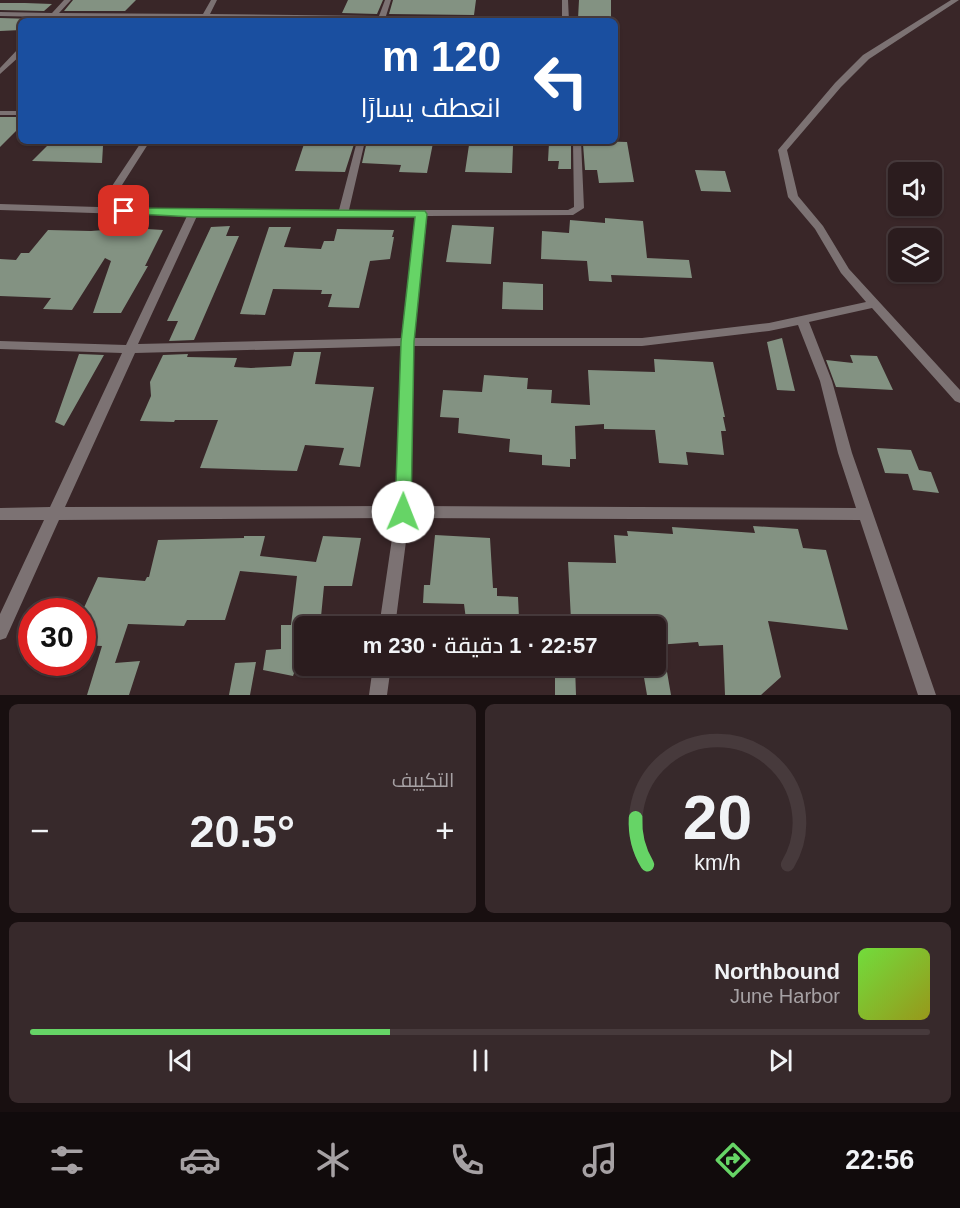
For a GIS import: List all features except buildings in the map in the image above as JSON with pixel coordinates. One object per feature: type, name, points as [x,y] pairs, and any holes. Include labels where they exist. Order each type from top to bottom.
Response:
[{"type":"street","points":[[50,18],[68,0]]},
{"type":"street","points":[[0,14],[204,18],[214,0]]},
{"type":"street","points":[[383,18],[388,0]]},
{"type":"street","points":[[565,0],[565,18]]},
{"type":"street","points":[[956,0],[866,57],[838,85],[782,150],[793,198],[819,228],[845,271],[960,398]]},
{"type":"street","points":[[0,72],[18,54]]},
{"type":"street","points":[[12,61],[18,61]]},
{"type":"street","points":[[0,113],[18,113]]},
{"type":"street","points":[[101,210],[144,144]]},
{"type":"street","points":[[343,213],[360,144]]},
{"type":"street","points":[[0,207],[193,213],[570,213],[579,208],[577,144]]},
{"type":"street","points":[[0,632],[193,213]]},
{"type":"street","points":[[389,616],[403,512],[408,342],[422,214]]},
{"type":"street","points":[[0,345],[130,349],[408,342],[642,342],[769,327],[873,304]]},
{"type":"street","points":[[802,320],[825,381],[845,453],[927,695]]},
{"type":"street","points":[[0,514],[403,512],[867,514]]},
{"type":"street","points":[[378,695],[381,676]]},
{"type":"route","points":[[124,211],[422,214],[408,342],[403,512]]}]
